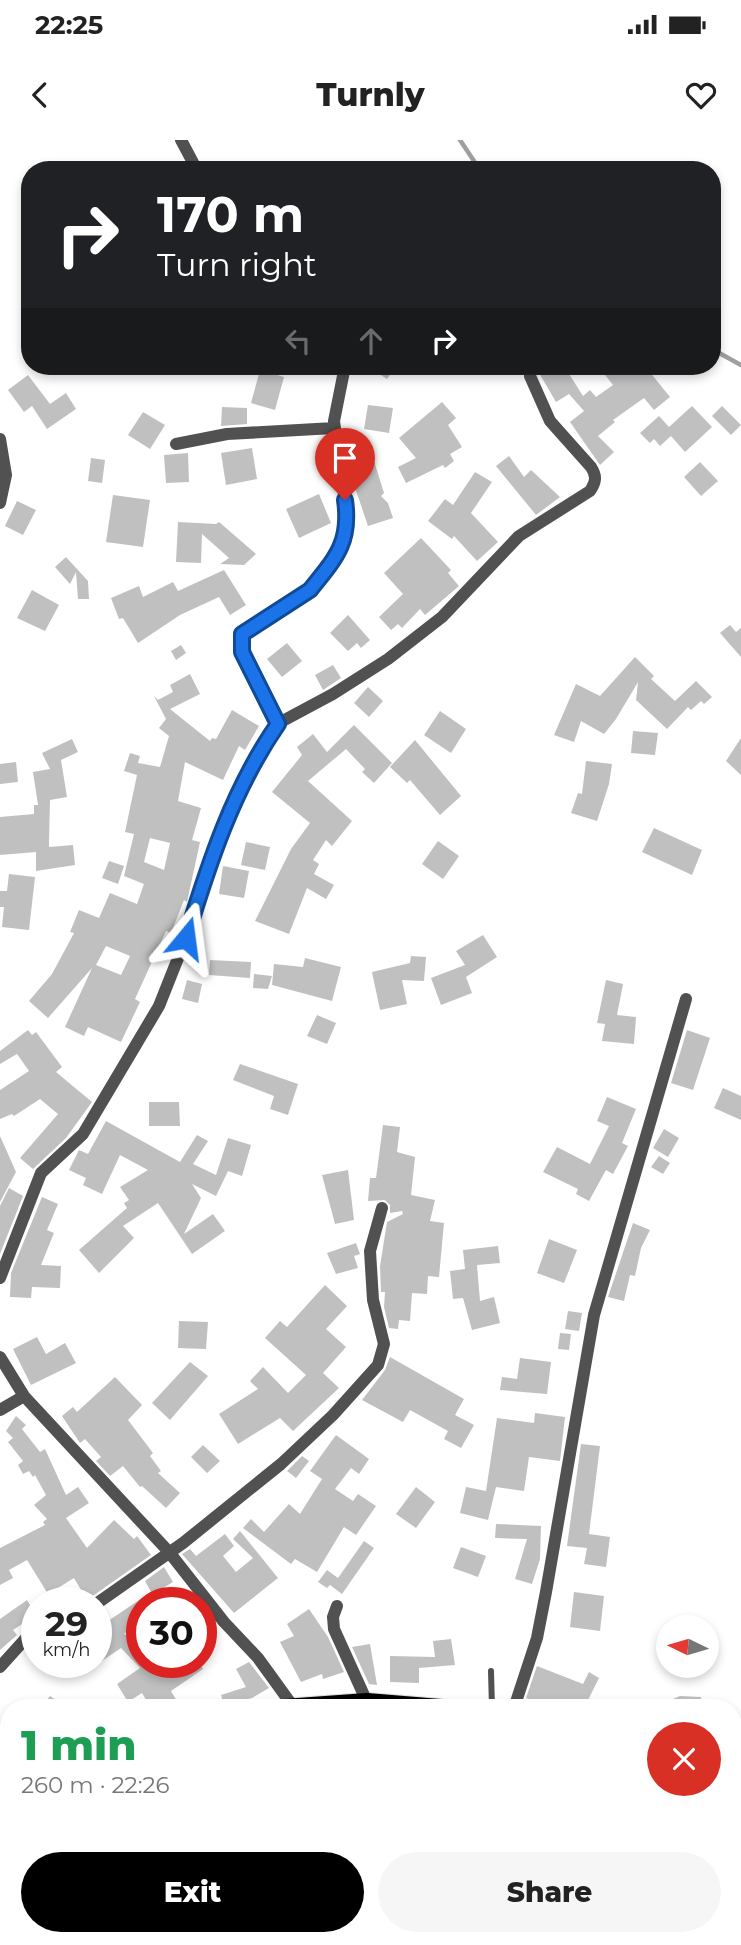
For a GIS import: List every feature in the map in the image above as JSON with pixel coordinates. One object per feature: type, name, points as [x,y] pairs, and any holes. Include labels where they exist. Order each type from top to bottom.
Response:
[{"type":"street","points":[[181,140],[192,161]]},
{"type":"street","points":[[278,724],[242,652],[242,634],[310,590],[346,539],[348,524],[334,428],[343,375]]},
{"type":"street","points":[[0,1279],[41,1173],[83,1134],[159,1006],[186,938],[206,869],[245,775],[278,724],[333,694],[388,659],[442,617],[519,536],[590,491],[596,475],[550,421],[530,376]]},
{"type":"street","points":[[176,444],[227,434],[334,428]]},
{"type":"street","points":[[0,439],[6,475],[0,503]]},
{"type":"street","points":[[517,1699],[539,1626],[594,1315],[686,999]]},
{"type":"street","points":[[112,1593],[169,1552],[281,1464],[333,1415],[378,1365],[384,1344],[373,1300],[370,1251],[382,1208]]},
{"type":"street","points":[[0,1357],[23,1396],[169,1552],[224,1622],[258,1658],[283,1699]]},
{"type":"street","points":[[0,1410],[23,1396]]},
{"type":"street","points":[[337,1606],[333,1616],[334,1629],[365,1699]]},
{"type":"street","points":[[0,1667],[21,1644]]},
{"type":"lane","points":[[491,1671],[492,1699]]},
{"type":"building","points":[[28,375],[50,404],[66,393],[76,409],[47,429],[32,406],[24,412],[8,390]]},
{"type":"building","points":[[259,375],[284,377],[275,410],[251,403]]},
{"type":"building","points":[[540,375],[570,375],[583,396],[590,390],[596,397],[613,385],[605,375],[652,375],[670,397],[654,410],[644,398],[613,420],[615,422],[598,436],[614,452],[600,465],[570,422],[584,411],[569,394],[556,402]]},
{"type":"building","points":[[442,402],[456,418],[448,425],[462,447],[450,454],[454,461],[445,468],[443,465],[406,483],[398,467],[416,458],[399,438]]},
{"type":"building","points":[[368,405],[393,408],[389,433],[364,429]]},
{"type":"building","points":[[692,406],[712,427],[685,452],[671,436],[660,446],[654,439],[650,443],[640,433],[659,416],[669,427]]},
{"type":"building","points":[[722,406],[741,425],[731,435],[712,416]]},
{"type":"building","points":[[222,407],[247,408],[247,424],[221,426]]},
{"type":"building","points":[[143,412],[165,425],[150,449],[128,435]]},
{"type":"building","points":[[252,448],[257,479],[226,485],[221,453]]},
{"type":"building","points":[[188,453],[189,482],[166,483],[164,455]]},
{"type":"building","points":[[509,456],[524,477],[531,470],[560,497],[536,515],[496,466]]},
{"type":"building","points":[[91,458],[105,460],[102,483],[88,481]]},
{"type":"building","points":[[374,461],[384,493],[381,496],[388,503],[393,518],[368,526],[349,470]]},
{"type":"building","points":[[700,462],[718,481],[701,496],[684,477]]},
{"type":"building","points":[[475,472],[492,482],[471,513],[498,542],[477,561],[454,536],[452,539],[428,521],[445,499],[453,505]]},
{"type":"building","points":[[319,494],[331,523],[299,538],[286,509]]},
{"type":"building","points":[[113,495],[150,500],[143,547],[106,542]]},
{"type":"building","points":[[17,501],[36,510],[23,535],[5,526]]},
{"type":"building","points":[[178,522],[219,522],[256,554],[244,565],[220,564],[229,558],[202,534],[201,563],[176,562]]},
{"type":"building","points":[[421,538],[451,570],[448,573],[459,586],[425,615],[420,609],[402,628],[398,624],[391,630],[379,617],[403,594],[384,573]]},
{"type":"building","points":[[66,557],[88,581],[89,599],[78,599],[76,572],[70,584],[55,567]]},
{"type":"building","points":[[224,570],[246,605],[230,615],[219,597],[180,615],[138,643],[123,618],[119,619],[111,598],[139,586],[143,597],[173,582],[178,591]]},
{"type":"building","points":[[32,590],[59,605],[45,631],[17,618]]},
{"type":"building","points":[[348,615],[370,640],[361,648],[357,643],[348,651],[330,633]]},
{"type":"building","points":[[730,625],[736,632],[741,628],[741,657],[720,633]]},
{"type":"building","points":[[287,643],[302,661],[282,677],[267,659]]},
{"type":"building","points":[[181,645],[186,653],[176,660],[171,651]]},
{"type":"building","points":[[635,657],[654,676],[651,679],[675,701],[696,681],[712,697],[704,704],[701,701],[691,710],[688,707],[667,729],[636,700],[638,682],[604,734],[581,721],[574,742],[554,735],[576,684],[600,696]]},
{"type":"building","points":[[333,665],[341,678],[323,690],[315,675]]},
{"type":"building","points":[[190,674],[200,694],[170,709],[210,741],[212,738],[216,739],[232,710],[259,726],[245,750],[239,746],[223,780],[185,762],[178,801],[201,808],[192,840],[200,842],[187,902],[184,900],[171,933],[166,931],[135,999],[140,1002],[121,1042],[88,1027],[84,1036],[65,1027],[92,968],[48,1018],[29,1001],[52,974],[74,933],[70,932],[79,910],[99,918],[110,893],[137,904],[144,884],[124,876],[134,834],[125,832],[137,775],[124,771],[130,753],[140,756],[138,763],[160,767],[169,736],[159,728],[166,719],[154,696],[158,700],[173,692],[170,685]],"holes":[[[150,838],[170,843],[164,870],[144,862]],[[106,946],[130,956],[121,975],[96,965]]]},
{"type":"building","points":[[368,687],[383,701],[369,717],[354,703]]},
{"type":"building","points":[[440,711],[466,729],[451,753],[424,735]]},
{"type":"building","points":[[354,725],[392,763],[374,783],[362,772],[365,769],[346,749],[308,781],[352,821],[332,846],[326,840],[313,860],[319,864],[314,874],[334,885],[326,899],[307,888],[289,934],[255,921],[291,849],[310,823],[272,792],[302,755],[297,747],[313,734],[327,752]]},
{"type":"building","points":[[633,731],[658,733],[655,755],[631,753]]},
{"type":"building","points":[[741,738],[741,775],[726,761]]},
{"type":"building","points":[[72,739],[78,752],[61,760],[67,797],[50,800],[49,847],[73,845],[75,865],[36,871],[36,852],[0,855],[0,817],[34,814],[34,805],[38,805],[33,772],[50,769],[42,753]]},
{"type":"building","points":[[415,740],[461,796],[440,815],[410,780],[407,783],[390,767]]},
{"type":"building","points":[[586,761],[612,764],[609,784],[597,821],[571,813],[578,793],[582,794]]},
{"type":"building","points":[[16,762],[18,782],[0,784],[0,764]]},
{"type":"building","points":[[654,828],[702,850],[692,875],[642,852]]},
{"type":"building","points":[[438,841],[459,856],[443,879],[422,864]]},
{"type":"building","points":[[246,842],[270,847],[265,870],[241,865]]},
{"type":"building","points":[[109,861],[124,866],[118,884],[102,878]]},
{"type":"building","points":[[223,866],[249,871],[244,898],[219,894]]},
{"type":"building","points":[[9,874],[35,877],[29,930],[2,927],[4,907],[0,907],[0,891],[7,891]]},
{"type":"building","points":[[483,935],[497,957],[466,977],[472,993],[441,1005],[431,978],[465,965],[456,951]]},
{"type":"building","points":[[411,956],[426,957],[424,981],[402,980],[407,1004],[380,1010],[372,972],[410,963]]},
{"type":"building","points":[[305,958],[341,967],[332,1001],[272,985],[274,964],[303,967]]},
{"type":"building","points":[[210,960],[251,962],[250,978],[209,975]]},
{"type":"building","points":[[254,974],[272,976],[268,989],[253,988]]},
{"type":"building","points":[[187,980],[202,984],[198,1003],[182,999]]},
{"type":"building","points":[[606,980],[623,984],[617,1015],[636,1017],[634,1044],[602,1041],[605,1024],[597,1023]]},
{"type":"building","points":[[317,1015],[336,1023],[327,1044],[307,1036]]},
{"type":"building","points":[[28,1030],[32,1035],[36,1032],[62,1067],[56,1072],[92,1102],[66,1138],[33,1169],[20,1158],[58,1114],[40,1099],[14,1116],[12,1114],[0,1119],[0,1090],[29,1071],[17,1054],[0,1064],[0,1051]]},
{"type":"building","points":[[687,1030],[710,1038],[693,1090],[671,1083]]},
{"type":"building","points":[[240,1064],[298,1084],[288,1115],[270,1109],[274,1096],[233,1080]]},
{"type":"building","points":[[723,1088],[741,1096],[741,1120],[714,1108]]},
{"type":"building","points":[[607,1097],[636,1109],[622,1143],[628,1146],[613,1174],[606,1170],[589,1201],[576,1194],[578,1189],[543,1172],[557,1147],[590,1164],[609,1126],[597,1121]]},
{"type":"building","points":[[149,1102],[179,1102],[180,1126],[149,1126]]},
{"type":"building","points":[[106,1121],[180,1162],[197,1135],[208,1141],[193,1164],[216,1175],[228,1138],[251,1145],[242,1176],[228,1171],[216,1196],[192,1184],[201,1198],[184,1234],[213,1214],[225,1231],[192,1254],[158,1203],[123,1226],[134,1238],[99,1273],[79,1250],[127,1208],[124,1203],[129,1200],[120,1187],[148,1170],[120,1155],[102,1194],[83,1185],[86,1178],[69,1170],[79,1150],[88,1154]]},
{"type":"building","points":[[383,1125],[400,1127],[397,1152],[415,1157],[411,1195],[435,1200],[430,1221],[444,1223],[439,1277],[428,1276],[427,1294],[412,1293],[410,1321],[399,1320],[398,1329],[389,1328],[384,1307],[385,1292],[381,1292],[380,1266],[387,1222],[403,1214],[402,1211],[390,1213],[390,1205],[385,1200],[368,1201],[370,1178],[376,1178]]},
{"type":"building","points":[[664,1129],[679,1138],[668,1157],[653,1148]]},
{"type":"building","points":[[0,1136],[16,1172],[0,1202]]},
{"type":"building","points":[[659,1156],[670,1163],[663,1174],[651,1167]]},
{"type":"building","points":[[348,1170],[354,1220],[335,1224],[322,1175]]},
{"type":"building","points":[[9,1188],[23,1196],[0,1254],[0,1206]]},
{"type":"building","points":[[42,1197],[58,1204],[47,1230],[54,1233],[41,1265],[61,1266],[60,1288],[32,1287],[31,1298],[10,1297],[11,1273]]},
{"type":"building","points":[[633,1223],[650,1230],[641,1248],[635,1276],[630,1275],[624,1301],[608,1297]]},
{"type":"building","points":[[549,1239],[577,1250],[564,1283],[537,1273]]},
{"type":"building","points":[[356,1243],[360,1254],[354,1256],[358,1268],[336,1274],[327,1253]]},
{"type":"building","points":[[498,1246],[500,1263],[477,1265],[480,1301],[494,1297],[500,1323],[472,1330],[463,1298],[453,1299],[450,1271],[465,1269],[463,1250]]},
{"type":"building","points":[[325,1285],[347,1306],[326,1329],[346,1347],[323,1373],[339,1388],[293,1431],[280,1418],[238,1444],[219,1414],[258,1389],[250,1381],[263,1367],[288,1393],[306,1375],[265,1338],[280,1321],[287,1327]]},
{"type":"building","points":[[568,1311],[582,1313],[579,1331],[565,1329]]},
{"type":"building","points":[[179,1321],[208,1322],[206,1349],[178,1348]]},
{"type":"building","points":[[560,1333],[571,1334],[569,1350],[558,1349]]},
{"type":"building","points":[[37,1337],[46,1354],[65,1343],[76,1363],[31,1385],[13,1349]]},
{"type":"building","points":[[390,1357],[464,1399],[455,1415],[474,1425],[461,1448],[444,1439],[448,1431],[410,1410],[403,1422],[362,1400],[385,1370]]},
{"type":"building","points":[[520,1358],[551,1362],[547,1394],[500,1390],[502,1377],[517,1379]]},
{"type":"building","points":[[190,1362],[208,1376],[170,1420],[152,1403]]},
{"type":"building","points":[[115,1377],[142,1405],[128,1420],[153,1453],[150,1456],[161,1471],[158,1473],[180,1493],[166,1508],[140,1487],[123,1466],[110,1476],[96,1461],[101,1457],[85,1439],[80,1443],[62,1416],[73,1407],[77,1412]]},
{"type":"building","points":[[535,1413],[565,1417],[560,1461],[529,1457],[524,1491],[496,1487],[488,1520],[460,1513],[466,1487],[486,1491],[497,1418],[534,1423]]},
{"type":"building","points":[[16,1416],[26,1425],[22,1429],[40,1452],[45,1449],[66,1495],[78,1487],[89,1503],[66,1518],[87,1548],[114,1520],[134,1539],[137,1536],[151,1555],[105,1587],[79,1587],[74,1578],[59,1587],[44,1587],[27,1560],[9,1570],[13,1578],[0,1585],[0,1548],[45,1525],[43,1522],[47,1519],[34,1505],[46,1495],[35,1475],[33,1477],[29,1471],[23,1474],[18,1465],[23,1461],[8,1442],[13,1438],[6,1431]]},
{"type":"building","points":[[336,1435],[369,1459],[359,1474],[351,1468],[335,1489],[353,1501],[358,1494],[376,1506],[356,1535],[344,1527],[317,1572],[295,1559],[291,1564],[243,1528],[251,1519],[264,1532],[289,1504],[300,1514],[322,1479],[310,1471]]},
{"type":"building","points":[[581,1444],[600,1446],[589,1534],[610,1537],[606,1567],[584,1564],[587,1548],[567,1546]]},
{"type":"building","points":[[203,1445],[220,1461],[207,1473],[191,1457]]},
{"type":"building","points":[[302,1456],[309,1461],[296,1478],[287,1471]]},
{"type":"building","points":[[416,1487],[435,1502],[416,1528],[396,1514]]},
{"type":"building","points":[[496,1524],[541,1526],[540,1559],[532,1584],[515,1579],[527,1539],[495,1538]]},
{"type":"building","points":[[240,1531],[278,1578],[234,1613],[217,1594],[217,1587],[211,1587],[182,1554],[190,1549],[196,1556],[225,1534],[234,1546],[223,1556],[236,1572],[253,1558],[233,1539]]},
{"type":"building","points":[[364,1541],[374,1548],[342,1594],[330,1585],[327,1588],[318,1582],[327,1570],[338,1578]]},
{"type":"building","points":[[461,1547],[486,1556],[478,1577],[453,1568]]},
{"type":"building","points":[[164,1567],[173,1582],[165,1587],[148,1587],[145,1581]]},
{"type":"building","points":[[574,1592],[604,1596],[600,1631],[570,1627]]},
{"type":"building","points":[[21,1604],[21,1625],[13,1630],[17,1635],[0,1650],[0,1619]]},
{"type":"building","points":[[126,1609],[126,1653],[121,1648],[112,1654],[112,1618]]},
{"type":"building","points":[[309,1609],[328,1637],[344,1672],[323,1679],[322,1674],[301,1682],[280,1642],[294,1636],[287,1624]]},
{"type":"building","points":[[451,1639],[455,1665],[419,1668],[419,1683],[390,1682],[390,1656],[435,1657],[433,1641]]},
{"type":"building","points":[[370,1644],[377,1685],[369,1684],[352,1647]]},
{"type":"building","points":[[249,1662],[269,1688],[248,1699],[222,1699],[221,1695],[246,1687],[236,1669]]},
{"type":"building","points":[[537,1666],[583,1684],[589,1672],[599,1678],[588,1699],[526,1698]]},
{"type":"building","points":[[126,1678],[190,1678],[171,1691],[176,1699],[146,1699],[142,1693],[133,1699],[126,1699],[117,1684]]},
{"type":"building","points":[[680,1696],[701,1699],[673,1699]]},
{"type":"waterway","points":[[460,140],[474,161]]},
{"type":"waterway","points":[[721,354],[741,365]]},
{"type":"route","points":[[186,938],[206,869],[245,775],[278,724],[242,652],[242,634],[310,590],[316,583],[346,539],[348,524],[345,500]]}]
